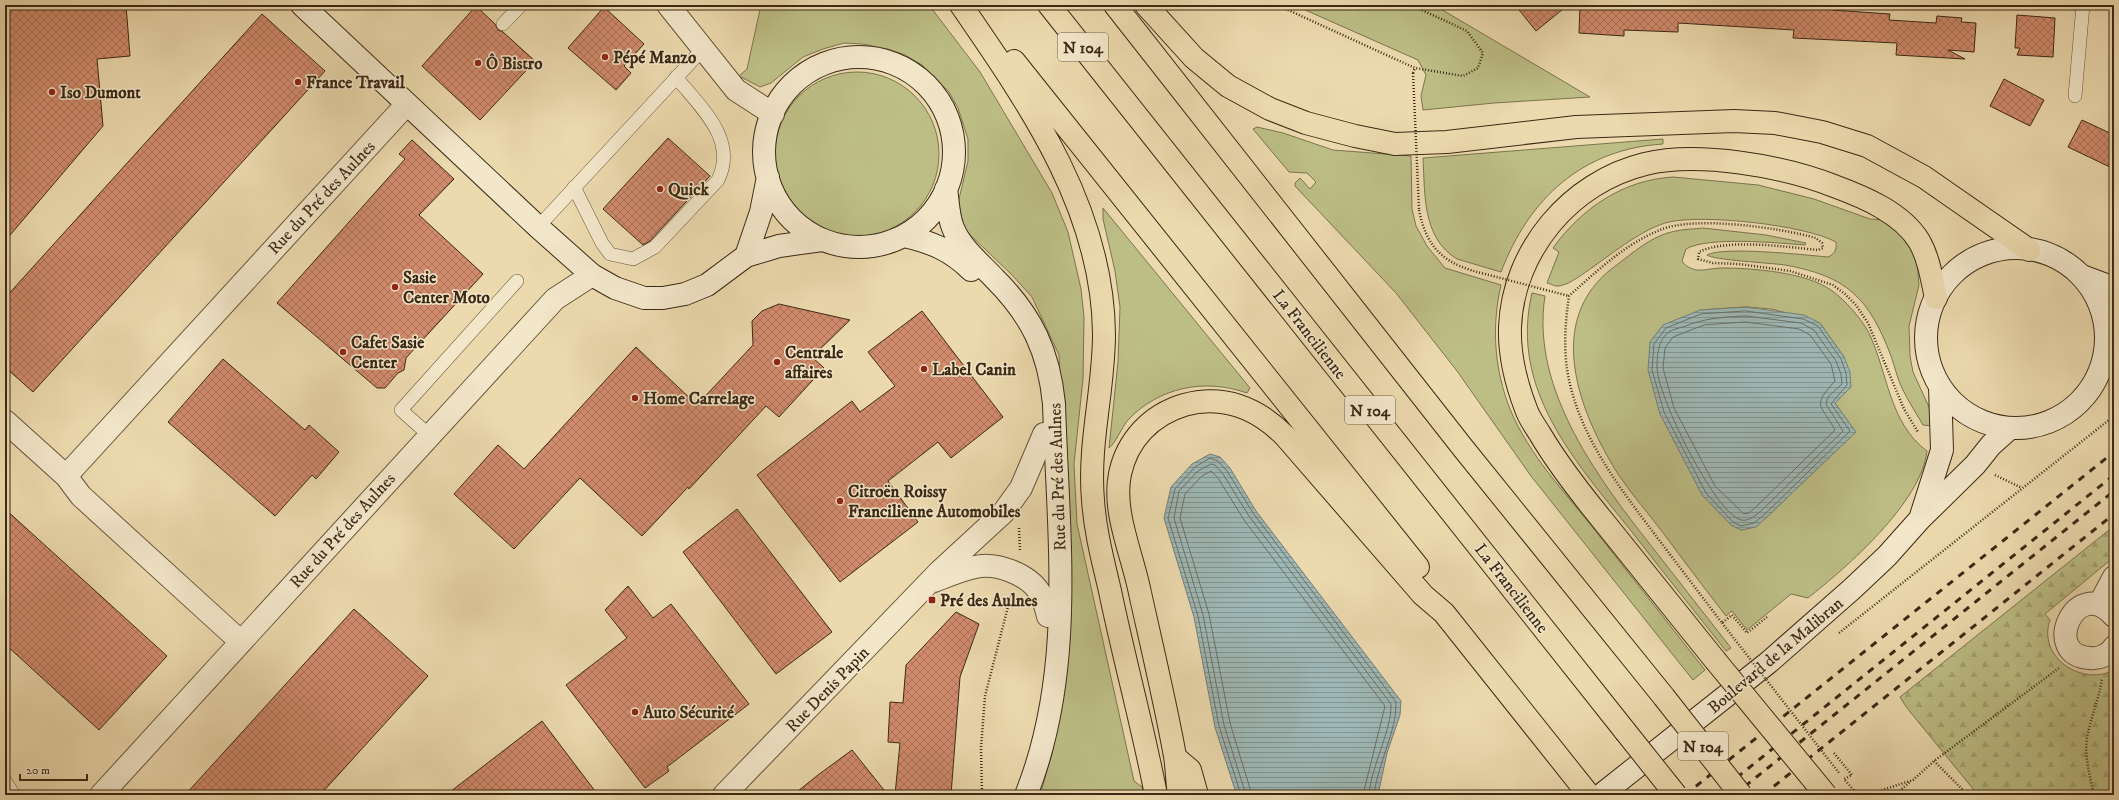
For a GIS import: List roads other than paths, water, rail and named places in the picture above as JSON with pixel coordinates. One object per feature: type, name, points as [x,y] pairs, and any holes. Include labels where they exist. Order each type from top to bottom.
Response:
[{"type":"highway","points":[[961,5],[1022,96],[1050,144],[1084,217],[1095,260],[1101,298],[1104,334],[1100,399],[1094,438],[1093,500],[1096,529],[1156,795]]},
{"type":"highway","points":[[967,5],[981,18],[1430,582],[1444,613]]},
{"type":"highway","name":"La Francilienne","points":[[1050,5],[1676,795]]},
{"type":"highway","name":"N 104","points":[[1115,5],[1463,448],[1741,795]]},
{"type":"highway","points":[[1146,5],[1194,58],[1228,86],[1270,109],[1299,120],[1355,136],[1395,144],[1447,142],[1576,127],[1734,122],[1775,123],[1822,132],[1867,146],[1924,177],[2029,250]]},
{"type":"highway","points":[[1826,795],[1579,492],[1552,454],[1527,412],[1516,379],[1510,328],[1513,302],[1531,251],[1543,232],[1561,211],[1596,184],[1620,172],[1646,164],[1678,160],[1742,164],[1792,172],[1821,180],[1854,193],[1901,221],[1919,242],[1936,298]]},
{"type":"highway","points":[[1179,795],[1175,757],[1139,586],[1118,503],[1120,475],[1130,446],[1149,423],[1168,411],[1197,402],[1217,400],[1245,407],[1266,420],[1302,454],[1423,595],[1444,613],[1589,795]]},
{"type":"highway","points":[[1175,757],[1190,770],[1197,795]]},
{"type":"street","points":[[302,5],[538,227],[592,275],[616,288],[644,298],[663,298],[685,294],[707,285],[746,256],[779,246],[822,240]]},
{"type":"street","points":[[668,5],[702,50],[736,90],[773,114]]},
{"type":"street","points":[[861,57],[897,65],[913,74],[927,86],[938,100],[947,117],[952,134],[954,153],[952,171],[946,189],[929,216],[918,227],[904,236],[890,242],[863,247],[850,247],[822,240],[802,228],[785,212],[776,198],[768,177],[764,158],[765,140],[773,114],[782,98],[794,84],[808,72],[825,64],[843,59],[861,57]]},
{"type":"street","name":"Rue du Pré des Aulnes","points":[[66,476],[406,104]]},
{"type":"street","points":[[746,256],[761,212],[768,177]]},
{"type":"street","name":"Rue du Pré des Aulnes","points":[[946,189],[952,227],[961,243],[1018,303],[1036,334],[1051,376],[1054,404],[1061,614],[1054,691],[1041,750],[1026,795]]},
{"type":"street","name":"Rue du Pré des Aulnes","points":[[904,236],[928,241],[951,253],[964,262],[995,294],[1020,326],[1027,341],[1041,388],[1044,434],[1048,616],[1045,667],[1038,713],[1012,795]]},
{"type":"street","points":[[2082,276],[2098,300],[2105,323],[2106,365],[2085,394],[2071,409],[2055,419],[2036,426],[2009,429],[1989,424],[1964,412],[1952,402],[1940,387],[1929,362],[1926,347],[1930,314],[1936,298],[1945,284],[1955,272],[1970,261],[2000,249],[2029,250],[2058,259],[2082,276],[2114,288]]},
{"type":"street","name":"Rue du Pré des Aulnes","points":[[101,795],[555,299],[592,275]]},
{"type":"street","name":"Boulevard de la Malibran","points":[[1920,519],[1942,450],[1940,387]]},
{"type":"street","points":[[5,421],[66,476],[81,496],[240,642]]},
{"type":"street","name":"Boulevard de la Malibran","points":[[1601,795],[1770,662],[1887,556],[1920,519],[1975,465],[1991,445],[2009,429]]},
{"type":"street","name":"Rue Denis Papin","points":[[724,795],[940,571],[989,527],[1012,503],[1031,469],[1044,434]]},
{"type":"street","name":"Rue Denis Papin","points":[[929,583],[976,566],[993,566],[1017,574],[1040,593],[1048,616]]},
{"type":"street","points":[[2110,651],[2089,658],[2078,654],[2068,644],[2065,635],[2068,618],[2082,606],[2107,611],[2114,576]]},
{"type":"lane","points":[[504,24],[521,5]]},
{"type":"lane","points":[[2076,96],[2083,5]]},
{"type":"lane","points":[[538,227],[702,50]]},
{"type":"lane","points":[[574,187],[602,243],[610,254],[633,259],[655,247],[718,180],[724,167],[723,144],[716,127],[676,77]]},
{"type":"lane","points":[[429,435],[401,410],[517,281]]},
{"type":"lane","points":[[5,781],[14,795]]},
{"type":"water","points":[[1746,307],[1804,315],[1820,323],[1844,357],[1850,372],[1851,387],[1835,403],[1856,432],[1756,527],[1741,530],[1731,525],[1702,495],[1660,414],[1648,370],[1650,342],[1663,325],[1700,310]]},
{"type":"water","points":[[1210,454],[1220,457],[1230,468],[1256,511],[1401,701],[1400,715],[1387,753],[1378,795],[1238,795],[1236,793],[1215,727],[1194,617],[1164,518],[1171,487],[1192,464]]},
{"type":"railway","points":[[1685,795],[2114,452]]},
{"type":"railway","points":[[1715,795],[2114,475]]},
{"type":"railway","points":[[1734,795],[2114,491]]},
{"type":"railway","points":[[1763,795],[2114,514]]},
{"type":"place","name":"Pépé Manzo","points":[[605,57]]},
{"type":"place","name":"Ô Bistro","points":[[478,63]]},
{"type":"place","name":"France Travail","points":[[298,82]]},
{"type":"place","name":"Iso Dumont","points":[[52,92]]},
{"type":"place","name":"Quick","points":[[660,189]]},
{"type":"place","name":"Sasie Center Moto","points":[[395,287]]},
{"type":"place","name":"Cafet Sasie Center","points":[[343,352]]},
{"type":"place","name":"Centrale affaires","points":[[777,362]]},
{"type":"place","name":"Label Canin","points":[[924,369]]},
{"type":"place","name":"Home Carrelage","points":[[635,398]]},
{"type":"place","name":"Citroën Roissy Francilienne Automobiles","points":[[840,501]]},
{"type":"place","name":"Pré des Aulnes","points":[[932,600]]},
{"type":"place","name":"Auto Sécurité","points":[[635,712]]}]
